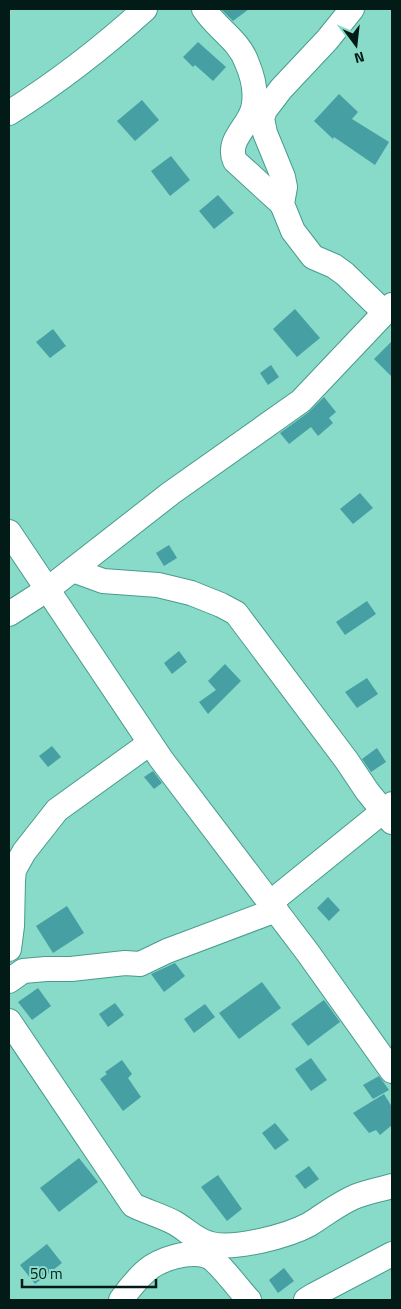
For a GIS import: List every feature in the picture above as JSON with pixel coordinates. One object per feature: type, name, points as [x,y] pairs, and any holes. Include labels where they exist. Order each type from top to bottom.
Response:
[{"type":"street","points":[[9,113],[54,84],[83,62],[145,9]]},
{"type":"street","points":[[9,614],[48,589],[83,574],[96,552],[171,493],[301,401],[388,308],[334,266],[313,257],[291,227],[282,204],[235,161],[232,152],[234,143],[250,117],[254,102],[252,78],[242,51],[217,26],[204,9]]},
{"type":"street","points":[[282,204],[285,187],[283,177],[265,132],[262,118],[265,110],[282,89],[327,40],[352,9]]},
{"type":"street","points":[[9,532],[150,742],[273,906],[392,1071]]},
{"type":"street","points":[[9,981],[23,971],[71,969],[125,963],[140,964],[273,906],[389,812],[367,791],[347,761],[236,613],[191,594],[158,585],[102,581],[83,574]]},
{"type":"street","points":[[9,949],[12,926],[14,870],[24,852],[57,810],[150,742]]},
{"type":"street","points":[[9,1021],[133,1205],[175,1223],[195,1237],[249,1300]]},
{"type":"street","points":[[120,1300],[147,1270],[170,1258],[221,1246],[244,1244],[283,1234],[308,1224],[354,1197],[392,1186]]},
{"type":"street","points":[[306,1300],[392,1254]]},
{"type":"building","points":[[221,9],[249,9],[233,21]]},
{"type":"building","points":[[198,42],[226,67],[213,81],[195,65],[193,67],[183,57]]},
{"type":"building","points":[[339,94],[358,112],[352,119],[389,142],[375,165],[334,137],[333,139],[314,121]]},
{"type":"building","points":[[142,100],[159,120],[135,141],[117,121]]},
{"type":"building","points":[[171,156],[190,180],[170,196],[151,171]]},
{"type":"building","points":[[218,195],[234,213],[214,229],[199,211]]},
{"type":"building","points":[[295,309],[320,338],[297,357],[273,329]]},
{"type":"building","points":[[53,329],[66,346],[50,358],[36,342]]},
{"type":"building","points":[[392,341],[392,377],[374,359]]},
{"type":"building","points":[[271,365],[279,377],[268,385],[260,373]]},
{"type":"building","points":[[324,397],[336,412],[329,418],[333,423],[318,436],[311,427],[289,444],[280,433],[309,412]]},
{"type":"building","points":[[360,493],[373,508],[353,524],[340,509]]},
{"type":"building","points":[[169,545],[177,558],[164,566],[156,553]]},
{"type":"building","points":[[367,601],[376,614],[345,635],[336,622]]},
{"type":"building","points":[[179,651],[187,662],[172,674],[164,663]]},
{"type":"building","points":[[225,664],[241,681],[208,714],[199,702],[216,690],[208,681]]},
{"type":"building","points":[[367,678],[378,694],[357,708],[345,692]]},
{"type":"building","points":[[52,746],[61,757],[48,767],[39,756]]},
{"type":"building","points":[[377,748],[386,762],[371,772],[362,759]]},
{"type":"building","points":[[153,771],[162,783],[154,789],[144,777]]},
{"type":"building","points":[[328,897],[340,910],[329,921],[317,908]]},
{"type":"building","points":[[67,906],[84,933],[53,953],[36,926]]},
{"type":"building","points":[[175,963],[185,976],[164,992],[151,974]]},
{"type":"building","points":[[262,982],[281,1008],[239,1039],[219,1013]]},
{"type":"building","points":[[38,988],[51,1006],[32,1020],[18,1002]]},
{"type":"building","points":[[324,1000],[340,1022],[308,1046],[291,1024]]},
{"type":"building","points":[[115,1003],[124,1015],[108,1027],[99,1014]]},
{"type":"building","points":[[205,1004],[215,1017],[194,1033],[184,1019]]},
{"type":"building","points":[[311,1058],[327,1080],[311,1091],[295,1069]]},
{"type":"building","points":[[122,1060],[132,1074],[128,1078],[141,1097],[123,1111],[100,1079],[107,1074],[105,1072]]},
{"type":"building","points":[[379,1076],[389,1090],[373,1099],[363,1085]]},
{"type":"building","points":[[384,1094],[392,1107],[392,1125],[380,1135],[376,1130],[369,1133],[353,1113]]},
{"type":"building","points":[[275,1123],[289,1140],[275,1150],[262,1133]]},
{"type":"building","points":[[79,1158],[98,1182],[59,1212],[40,1188]]},
{"type":"building","points":[[309,1166],[319,1179],[305,1189],[295,1176]]},
{"type":"building","points":[[218,1175],[242,1209],[227,1221],[201,1187]]},
{"type":"building","points":[[47,1244],[62,1263],[35,1284],[20,1265]]},
{"type":"building","points":[[284,1268],[294,1281],[278,1293],[269,1280]]}]
